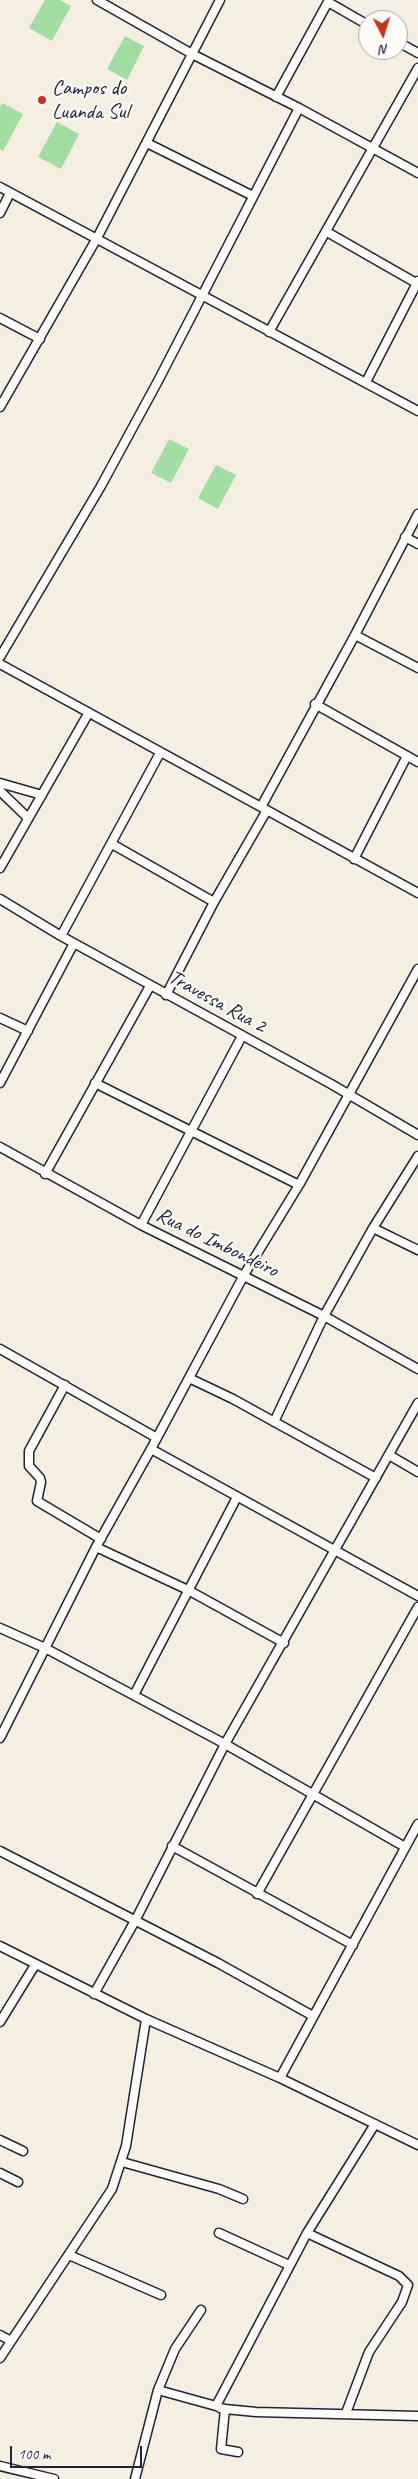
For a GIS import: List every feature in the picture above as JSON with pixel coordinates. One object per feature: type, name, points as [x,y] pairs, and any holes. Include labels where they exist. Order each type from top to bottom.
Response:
[{"type":"street","points":[[97,0],[194,55],[299,108],[418,174]]},
{"type":"street","points":[[0,407],[97,238],[194,55],[220,0]]},
{"type":"street","points":[[276,97],[328,1],[358,19]]},
{"type":"street","points":[[269,332],[418,68]]},
{"type":"street","points":[[0,657],[101,486],[299,108]]},
{"type":"street","points":[[147,143],[253,196]]},
{"type":"street","points":[[0,187],[418,411]]},
{"type":"street","points":[[0,213],[10,193]]},
{"type":"street","points":[[327,232],[418,283],[366,382]]},
{"type":"street","points":[[0,318],[40,339]]},
{"type":"street","points":[[166,995],[264,809],[315,704],[355,635],[418,514]]},
{"type":"street","points":[[405,537],[418,544]]},
{"type":"street","points":[[355,635],[418,668]]},
{"type":"street","points":[[0,664],[88,714],[418,893]]},
{"type":"street","points":[[315,704],[418,762]]},
{"type":"street","points":[[0,868],[88,714]]},
{"type":"street","points":[[61,936],[160,753]]},
{"type":"street","points":[[354,859],[407,756]]},
{"type":"street","points":[[0,783],[42,795]]},
{"type":"street","points":[[0,791],[28,818]]},
{"type":"street","points":[[112,844],[214,902]]},
{"type":"street","name":"Travessa Rua 2","points":[[0,900],[166,995],[418,1134]]},
{"type":"street","points":[[0,1083],[74,943]]},
{"type":"street","points":[[0,1738],[96,1547],[244,1275],[299,1185],[418,969]]},
{"type":"street","points":[[45,1174],[150,986]]},
{"type":"street","points":[[0,1018],[28,1031]]},
{"type":"street","points":[[141,1226],[190,1130],[242,1036]]},
{"type":"street","points":[[95,1082],[299,1185]]},
{"type":"street","name":"Rua do Imbondeiro","points":[[0,1148],[141,1226],[324,1316],[418,1370]]},
{"type":"street","points":[[274,1422],[324,1316],[418,1156]]},
{"type":"street","points":[[374,1228],[418,1250]]},
{"type":"street","points":[[0,1349],[157,1438]]},
{"type":"street","points":[[189,1378],[376,1478]]},
{"type":"street","points":[[65,1385],[29,1451],[29,1466],[40,1478],[41,1482],[36,1502],[101,1538]]},
{"type":"street","points":[[94,1994],[136,1919],[225,1744],[284,1643],[334,1550],[418,1403]]},
{"type":"street","points":[[151,1449],[418,1596]]},
{"type":"street","points":[[389,1455],[418,1472]]},
{"type":"street","points":[[134,1695],[237,1497]]},
{"type":"street","points":[[96,1547],[188,1590],[284,1643]]},
{"type":"street","points":[[256,1894],[418,1606]]},
{"type":"street","points":[[0,1628],[45,1648],[225,1744],[405,1847]]},
{"type":"street","points":[[280,2078],[418,1824]]},
{"type":"street","points":[[172,1846],[256,1894],[353,1945]]},
{"type":"street","points":[[0,1850],[136,1919],[314,2016]]},
{"type":"street","points":[[0,1946],[146,2019],[280,2078],[418,2145]]},
{"type":"street","points":[[0,2022],[35,1965]]},
{"type":"street","points":[[0,2358],[112,2189],[122,2162],[146,2019]]},
{"type":"street","points":[[216,2406],[307,2233],[375,2124]]},
{"type":"street","points":[[0,2140],[23,2151]]},
{"type":"street","points":[[122,2162],[219,2189],[243,2199]]},
{"type":"street","points":[[0,2173],[18,2182]]},
{"type":"street","points":[[219,2233],[289,2266]]},
{"type":"street","points":[[307,2233],[399,2276],[408,2285],[402,2302],[368,2352],[346,2413]]},
{"type":"street","points":[[69,2255],[161,2295]]},
{"type":"street","points":[[135,2479],[158,2390],[175,2349],[201,2310]]},
{"type":"street","points":[[0,2335],[11,2342]]},
{"type":"street","points":[[158,2390],[224,2409],[256,2412],[418,2416]]},
{"type":"street","points":[[224,2409],[221,2450],[238,2452]]},
{"type":"street","points":[[0,2466],[54,2479]]},
{"type":"green space","points":[[45,0],[60,0],[71,6],[52,41],[29,28]]},
{"type":"green space","points":[[125,36],[144,46],[127,80],[107,69]]},
{"type":"green space","points":[[2,103],[23,114],[3,151],[0,149],[0,107]]},
{"type":"green space","points":[[57,122],[79,134],[61,169],[38,157]]},
{"type":"green space","points":[[169,439],[189,449],[171,483],[151,473]]},
{"type":"green space","points":[[216,465],[236,475],[218,509],[198,498]]},
{"type":"place","name":"Campos do Luanda Sul","points":[[42,100]]}]
